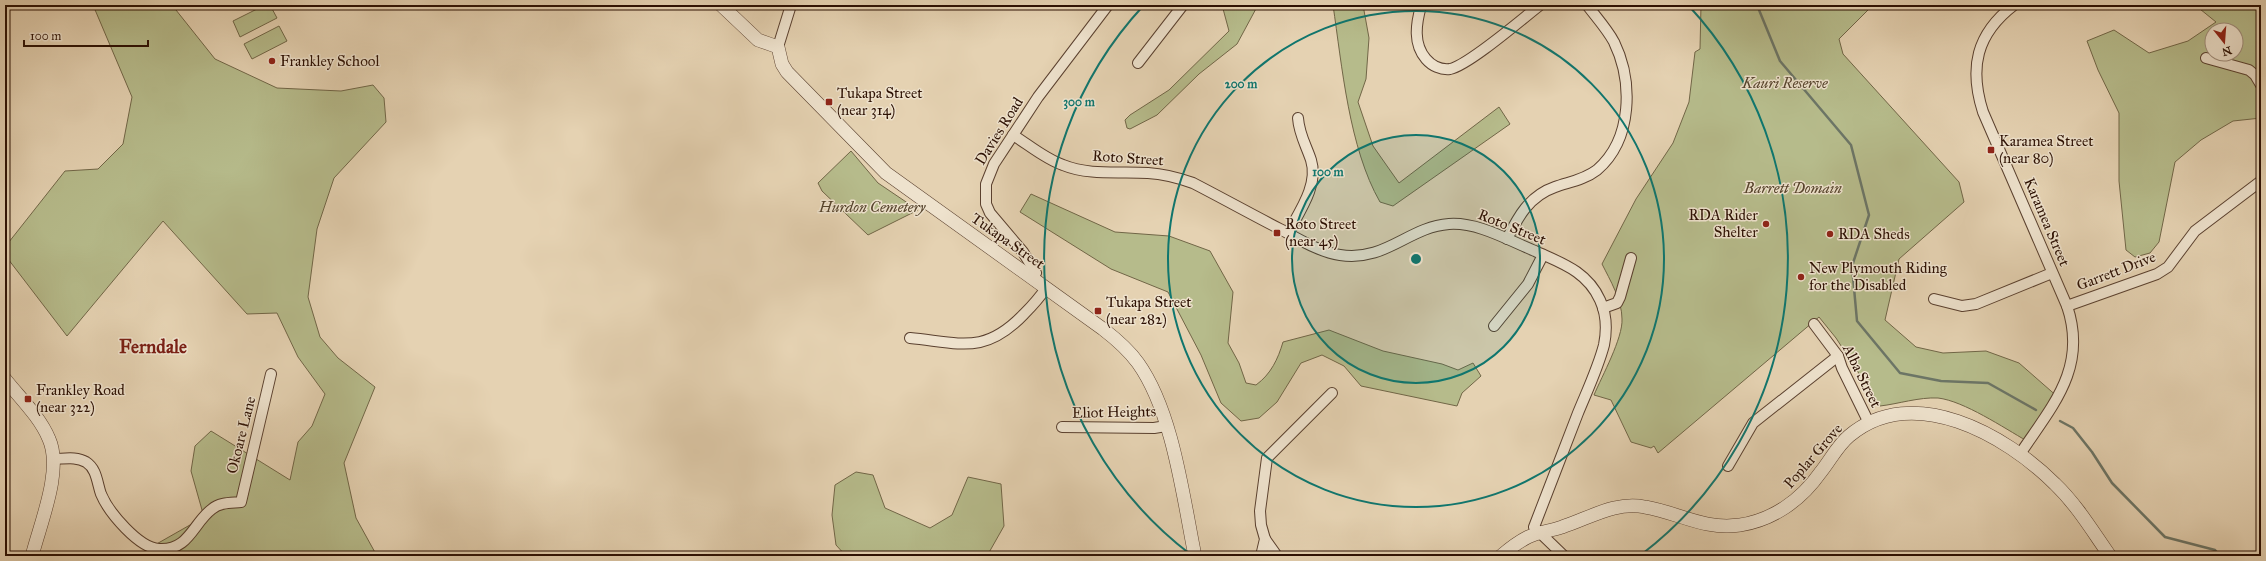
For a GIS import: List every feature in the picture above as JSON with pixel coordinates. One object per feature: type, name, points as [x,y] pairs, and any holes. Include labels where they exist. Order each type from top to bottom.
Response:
[{"type":"street","points":[[721,5],[758,40],[778,47],[790,5]]},
{"type":"street","name":"Davies Road","points":[[1032,278],[1036,273],[1030,261],[996,222],[986,204],[985,188],[990,173],[1038,97],[1108,5]]},
{"type":"street","points":[[1138,63],[1183,5]]},
{"type":"street","points":[[1420,6],[1417,26],[1420,50],[1433,66],[1449,69],[1465,62],[1540,5]]},
{"type":"street","points":[[1507,239],[1521,213],[1532,201],[1543,192],[1575,182],[1596,170],[1613,150],[1620,135],[1626,106],[1624,74],[1613,42],[1587,5]]},
{"type":"street","name":"Karamea Street","points":[[2014,5],[1992,26],[1985,37],[1976,65],[1977,90],[1983,112],[2067,306],[2072,320],[2073,336],[2072,352],[2064,387],[2020,454]]},
{"type":"street","name":"Tukapa Street","points":[[778,47],[782,64],[787,72],[886,173],[1103,329],[1130,353],[1151,386],[1166,426],[1195,556]]},
{"type":"street","points":[[2220,62],[2249,70],[2256,75],[2261,85]]},
{"type":"street","points":[[1288,233],[1308,195],[1313,175],[1311,160],[1299,132],[1298,118]]},
{"type":"street","name":"Roto Street","points":[[1013,135],[1049,158],[1073,168],[1098,172],[1150,173],[1174,177],[1193,183],[1327,253],[1353,256],[1376,253],[1390,248],[1423,230],[1451,224],[1468,225],[1507,239],[1562,262],[1583,276],[1596,294],[1603,308],[1605,325],[1604,345],[1534,527],[1541,533]]},
{"type":"street","name":"Garrett Drive","points":[[2067,306],[2157,274],[2168,267],[2194,231],[2261,181]]},
{"type":"street","points":[[1494,326],[1528,284],[1543,255]]},
{"type":"street","points":[[1603,308],[1617,303],[1631,258]]},
{"type":"street","points":[[1934,299],[1962,306],[1976,304],[2052,273]]},
{"type":"street","points":[[910,338],[965,344],[986,342],[1003,334],[1046,288]]},
{"type":"street","name":"Alba Street","points":[[1814,324],[1838,356],[1842,368],[1869,423]]},
{"type":"street","points":[[1728,466],[1753,423],[1838,356]]},
{"type":"street","name":"Okoare Lane","points":[[53,459],[79,459],[91,466],[105,501],[133,536],[148,547],[159,549],[179,545],[188,539],[212,508],[224,503],[241,502],[271,374]]},
{"type":"street","points":[[5,379],[46,432],[50,440],[53,459],[53,475],[32,556]]},
{"type":"street","points":[[1277,556],[1265,539],[1261,525],[1260,511],[1266,458],[1332,393]]},
{"type":"street","name":"Poplar Grove","points":[[1501,556],[1520,542],[1541,533],[1622,506],[1646,507],[1705,525],[1742,524],[1765,518],[1787,507],[1801,495],[1847,438],[1869,423],[1907,412],[1944,418],[1986,434],[2020,454],[2045,474],[2068,498],[2110,556]]},
{"type":"street","name":"Eliot Heights","points":[[1062,427],[1154,428],[1166,426]]},
{"type":"street","points":[[1541,533],[1564,556]]},
{"type":"street","points":[[1261,556],[1265,539]]},
{"type":"green space","points":[[93,5],[172,5],[215,59],[277,88],[341,91],[373,85],[384,98],[386,122],[334,178],[317,229],[308,297],[320,337],[338,358],[375,387],[344,463],[356,518],[377,556],[150,556],[146,550],[204,517],[191,471],[195,446],[211,431],[290,480],[298,442],[312,426],[325,394],[298,357],[277,313],[247,314],[163,221],[67,336],[5,255],[5,247],[65,171],[98,169],[123,144],[132,97]]},
{"type":"green space","points":[[265,5],[270,5],[277,18],[240,37],[233,21]]},
{"type":"green space","points":[[1222,5],[1258,5],[1237,44],[1199,74],[1157,115],[1130,129],[1127,128],[1125,120],[1130,115],[1169,90],[1229,31]]},
{"type":"green space","points":[[1333,5],[1363,5],[1369,38],[1366,79],[1358,102],[1373,146],[1399,183],[1499,107],[1510,124],[1393,206],[1380,202],[1369,181],[1354,132],[1348,106]]},
{"type":"green space","name":"Barrett Domain","points":[[1701,5],[1873,5],[1839,39],[1843,54],[1959,182],[1964,202],[1899,259],[1885,320],[1916,347],[1943,353],[1986,351],[2019,363],[2059,398],[2027,441],[1972,409],[1948,400],[1938,398],[1923,399],[1880,406],[1836,338],[1819,317],[1658,453],[1654,446],[1651,448],[1631,442],[1611,400],[1594,395],[1616,346],[1622,319],[1618,297],[1602,264],[1636,199],[1673,143],[1689,102],[1695,52],[1700,49]]},
{"type":"green space","points":[[2195,5],[2261,5],[2261,118],[2233,121],[2201,140],[2175,162],[2159,242],[2150,253],[2135,257],[2126,250],[2119,181],[2119,113],[2098,70],[2087,41],[2114,30],[2149,53],[2188,41],[2204,30],[2204,62],[2244,62],[2244,22],[2216,22]]},
{"type":"green space","points":[[279,26],[287,41],[252,59],[244,44]]},
{"type":"green space","name":"Hurdon Cemetery","points":[[851,151],[878,183],[918,210],[868,235],[822,191],[818,183]]},
{"type":"green space","points":[[1031,194],[1115,232],[1169,236],[1210,251],[1233,292],[1228,343],[1239,363],[1246,383],[1256,385],[1266,376],[1279,354],[1283,342],[1329,330],[1383,351],[1442,364],[1458,370],[1473,363],[1481,376],[1462,393],[1457,406],[1361,386],[1344,366],[1322,355],[1301,363],[1277,402],[1259,418],[1241,421],[1221,403],[1201,355],[1168,292],[1111,269],[1020,212]]},
{"type":"green space","points":[[856,472],[873,475],[885,508],[930,528],[952,515],[968,477],[1001,484],[1004,526],[987,556],[846,556],[836,545],[832,515],[835,485]]},
{"type":"waterway","points":[[1757,5],[1780,61],[1851,145],[1869,215],[1852,266],[1857,321],[1900,373],[1941,381],[1988,383],[2036,410]]},
{"type":"waterway","points":[[2060,421],[2073,428],[2092,452],[2112,483],[2165,537],[2215,550],[2220,556]]},
{"type":"place","name":"Frankley School","points":[[272,61]]},
{"type":"place","name":"Tukapa Street (near 314)","points":[[829,102]]},
{"type":"place","name":"Karamea Street (near 80)","points":[[1991,150]]},
{"type":"place","name":"RDA Rider Shelter","points":[[1766,224]]},
{"type":"place","name":"Roto Street (near 45)","points":[[1277,233]]},
{"type":"place","name":"RDA Sheds","points":[[1830,234]]},
{"type":"place","name":"New Plymouth Riding for the Disabled","points":[[1801,277]]},
{"type":"place","name":"Tukapa Street (near 282)","points":[[1098,311]]},
{"type":"place","name":"Frankley Road (near 322)","points":[[28,399]]},
{"type":"district","name":"Ferndale","points":[[153,346]]},
{"type":"park label","name":"Kauri Reserve","points":[[1785,83]]}]
